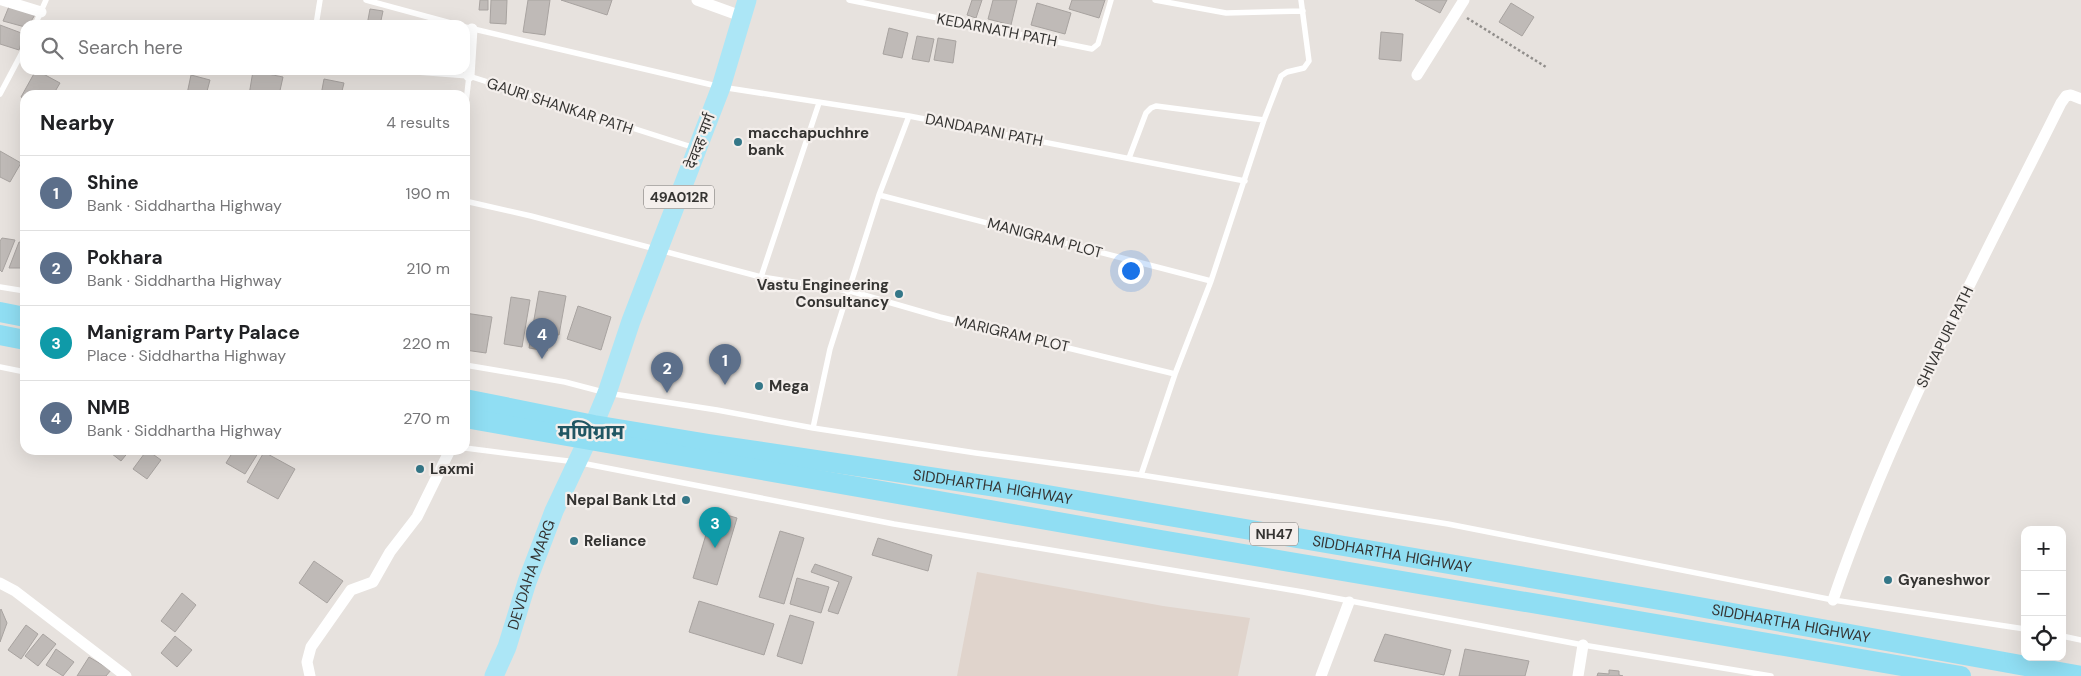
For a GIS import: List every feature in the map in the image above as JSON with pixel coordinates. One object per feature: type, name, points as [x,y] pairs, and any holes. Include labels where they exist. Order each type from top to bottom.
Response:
[{"type":"highway","points":[[0,312],[20,316]]},
{"type":"highway","points":[[0,335],[20,339]]},
{"type":"highway","name":"SIDDHARTHA HIGHWAY","points":[[470,400],[591,432],[1155,538],[1961,676]]},
{"type":"highway","name":"SIDDHARTHA HIGHWAY","points":[[470,419],[709,444],[1017,490],[1678,603],[2081,676]]},
{"type":"main road","name":"देवदह मार्ग","points":[[606,393],[631,321],[721,88],[744,8]]},
{"type":"main road","name":"DEVDAHA MARG","points":[[494,676],[507,647],[530,574],[554,511],[591,432],[606,393]]},
{"type":"street","points":[[2,0],[41,12]]},
{"type":"street","points":[[697,0],[744,8]]},
{"type":"street","points":[[1418,76],[1464,0]]},
{"type":"street","name":"SHIVAPURI PATH","points":[[1832,600],[1862,518],[1901,426],[2061,103],[2066,96],[2071,95],[2081,99]]},
{"type":"street","points":[[310,676],[307,662],[311,647],[351,590],[373,582],[390,552],[417,517],[448,455]]},
{"type":"street","points":[[0,584],[15,591],[126,676]]},
{"type":"street","points":[[1321,676],[1349,602]]},
{"type":"street","points":[[1578,676],[1583,645]]},
{"type":"lane","points":[[37,20],[46,0]]},
{"type":"lane","points":[[317,20],[320,0]]},
{"type":"lane","points":[[366,0],[440,20]]},
{"type":"lane","name":"KEDARNATH PATH","points":[[849,0],[1092,49],[1098,44],[1111,0]]},
{"type":"lane","points":[[1155,0],[1226,13],[1303,12]]},
{"type":"lane","points":[[1141,475],[1175,374],[1211,281],[1246,180],[1264,120],[1281,76],[1287,72],[1304,68],[1309,61],[1301,0]]},
{"type":"lane","name":"DANDAPANI PATH","points":[[470,28],[721,88],[909,116],[1246,180]]},
{"type":"lane","points":[[0,94],[20,56]]},
{"type":"lane","name":"GAURI SHANKAR PATH","points":[[456,75],[469,76],[697,149]]},
{"type":"lane","points":[[467,90],[469,76]]},
{"type":"lane","points":[[762,277],[819,103]]},
{"type":"lane","points":[[1129,158],[1146,113],[1156,106],[1264,120]]},
{"type":"lane","points":[[812,428],[830,349],[850,291],[878,195],[909,116]]},
{"type":"lane","name":"MANIGRAM PLOT","points":[[878,195],[1211,281]]},
{"type":"lane","name":"MARIGRAM PLOT","points":[[470,202],[660,249],[762,277],[850,291],[940,317],[1175,374]]},
{"type":"lane","points":[[0,287],[20,290]]},
{"type":"lane","points":[[470,366],[565,382],[606,393],[717,410],[812,428],[976,453],[1141,475],[1448,524],[1832,600],[2021,628]]},
{"type":"lane","points":[[0,367],[20,371]]},
{"type":"lane","points":[[470,449],[576,462],[894,524],[1302,592],[1583,645],[1771,676]]},
{"type":"lane","points":[[2066,637],[2081,640]]},
{"type":"path","points":[[1457,12],[1546,67]]},
{"type":"shaded area","points":[[977,572],[1163,606],[1250,618],[1238,676],[957,676]]},
{"type":"building","points":[[480,0],[488,0],[488,10],[479,10]]},
{"type":"building","points":[[491,0],[507,0],[506,24],[490,23]]},
{"type":"building","points":[[528,0],[550,0],[545,35],[523,32]]},
{"type":"building","points":[[561,0],[612,0],[607,15]]},
{"type":"building","points":[[972,0],[982,0],[976,18],[967,15]]},
{"type":"building","points":[[993,0],[1017,0],[1011,25],[988,19]]},
{"type":"building","points":[[1072,0],[1105,0],[1099,18],[1069,9]]},
{"type":"building","points":[[1415,0],[1447,0],[1440,13]]},
{"type":"building","points":[[1037,3],[1071,13],[1065,34],[1031,25]]},
{"type":"building","points":[[1511,3],[1534,17],[1522,36],[1499,22]]},
{"type":"building","points":[[10,4],[37,11],[32,20],[20,20],[20,26],[3,21]]},
{"type":"building","points":[[370,9],[383,11],[381,20],[368,20]]},
{"type":"building","points":[[0,25],[20,32],[19,50],[0,44]]},
{"type":"building","points":[[889,28],[908,33],[902,58],[883,54]]},
{"type":"building","points":[[1381,32],[1403,34],[1401,61],[1379,59]]},
{"type":"building","points":[[917,36],[934,39],[929,62],[912,59]]},
{"type":"building","points":[[938,38],[956,41],[953,63],[934,60]]},
{"type":"building","points":[[33,75],[45,75],[60,83],[56,90],[25,90]]},
{"type":"building","points":[[191,75],[210,80],[207,90],[188,90]]},
{"type":"building","points":[[252,75],[283,77],[280,90],[250,90]]},
{"type":"building","points":[[324,79],[344,83],[342,90],[322,90]]},
{"type":"building","points":[[0,151],[20,162],[20,165],[10,182],[0,177]]},
{"type":"building","points":[[2,238],[15,240],[2,272],[0,270],[0,241]]},
{"type":"building","points":[[19,242],[20,242],[20,268],[9,268]]},
{"type":"building","points":[[539,291],[566,296],[559,335],[550,334],[547,351],[529,348]]},
{"type":"building","points":[[511,297],[530,300],[522,347],[504,344]]},
{"type":"building","points":[[578,306],[611,317],[601,350],[567,339]]},
{"type":"building","points":[[470,314],[492,317],[486,353],[470,351]]},
{"type":"building","points":[[113,455],[126,455],[121,461]]},
{"type":"building","points":[[143,455],[154,455],[161,460],[147,479],[133,469]]},
{"type":"building","points":[[231,455],[257,455],[245,474],[226,463]]},
{"type":"building","points":[[262,455],[269,455],[295,469],[278,499],[247,482]]},
{"type":"building","points":[[713,511],[737,518],[717,585],[693,578]]},
{"type":"building","points":[[780,531],[804,538],[784,604],[759,597]]},
{"type":"building","points":[[878,538],[932,555],[928,571],[872,555]]},
{"type":"building","points":[[314,561],[343,581],[327,603],[299,583]]},
{"type":"building","points":[[815,564],[852,577],[838,614],[828,611],[839,582],[811,572]]},
{"type":"building","points":[[797,578],[829,587],[821,613],[790,604]]},
{"type":"building","points":[[182,593],[196,605],[175,632],[161,621]]},
{"type":"building","points":[[699,601],[774,624],[764,655],[689,632]]},
{"type":"building","points":[[1,609],[7,623],[0,642],[0,611]]},
{"type":"building","points":[[790,615],[814,622],[802,664],[777,656]]},
{"type":"building","points":[[26,625],[38,634],[21,659],[8,650]]},
{"type":"building","points":[[43,634],[56,644],[38,666],[25,656]]},
{"type":"building","points":[[1385,634],[1451,650],[1444,675],[1374,661]]},
{"type":"building","points":[[175,636],[192,650],[177,667],[161,653]]},
{"type":"building","points":[[56,649],[74,662],[63,676],[46,665]]},
{"type":"building","points":[[1465,649],[1529,661],[1525,676],[1459,676]]},
{"type":"building","points":[[89,657],[111,670],[106,676],[77,676]]},
{"type":"building","points":[[1609,670],[1619,671],[1619,675],[1623,676],[1597,676],[1598,673],[1609,674]]},
{"type":"place","name":"macchapuchhre bank","points":[[738,142]]},
{"type":"place","name":"Vastu Engineering Consultancy","points":[[899,294]]},
{"type":"place","name":"NMB","points":[[542,359]]},
{"type":"place","name":"Shine","points":[[725,385]]},
{"type":"place","name":"Mega","points":[[759,386]]},
{"type":"place","name":"Pokhara","points":[[667,393]]},
{"type":"place","name":"Laxmi","points":[[420,469]]},
{"type":"place","name":"Nepal Bank Ltd","points":[[686,500]]},
{"type":"place","name":"Reliance","points":[[574,541]]},
{"type":"place","name":"Manigram Party Palace","points":[[715,548]]},
{"type":"place","name":"Gyaneshwor","points":[[1888,580]]},
{"type":"district","name":"मणिग्राम","points":[[591,432]]}]
